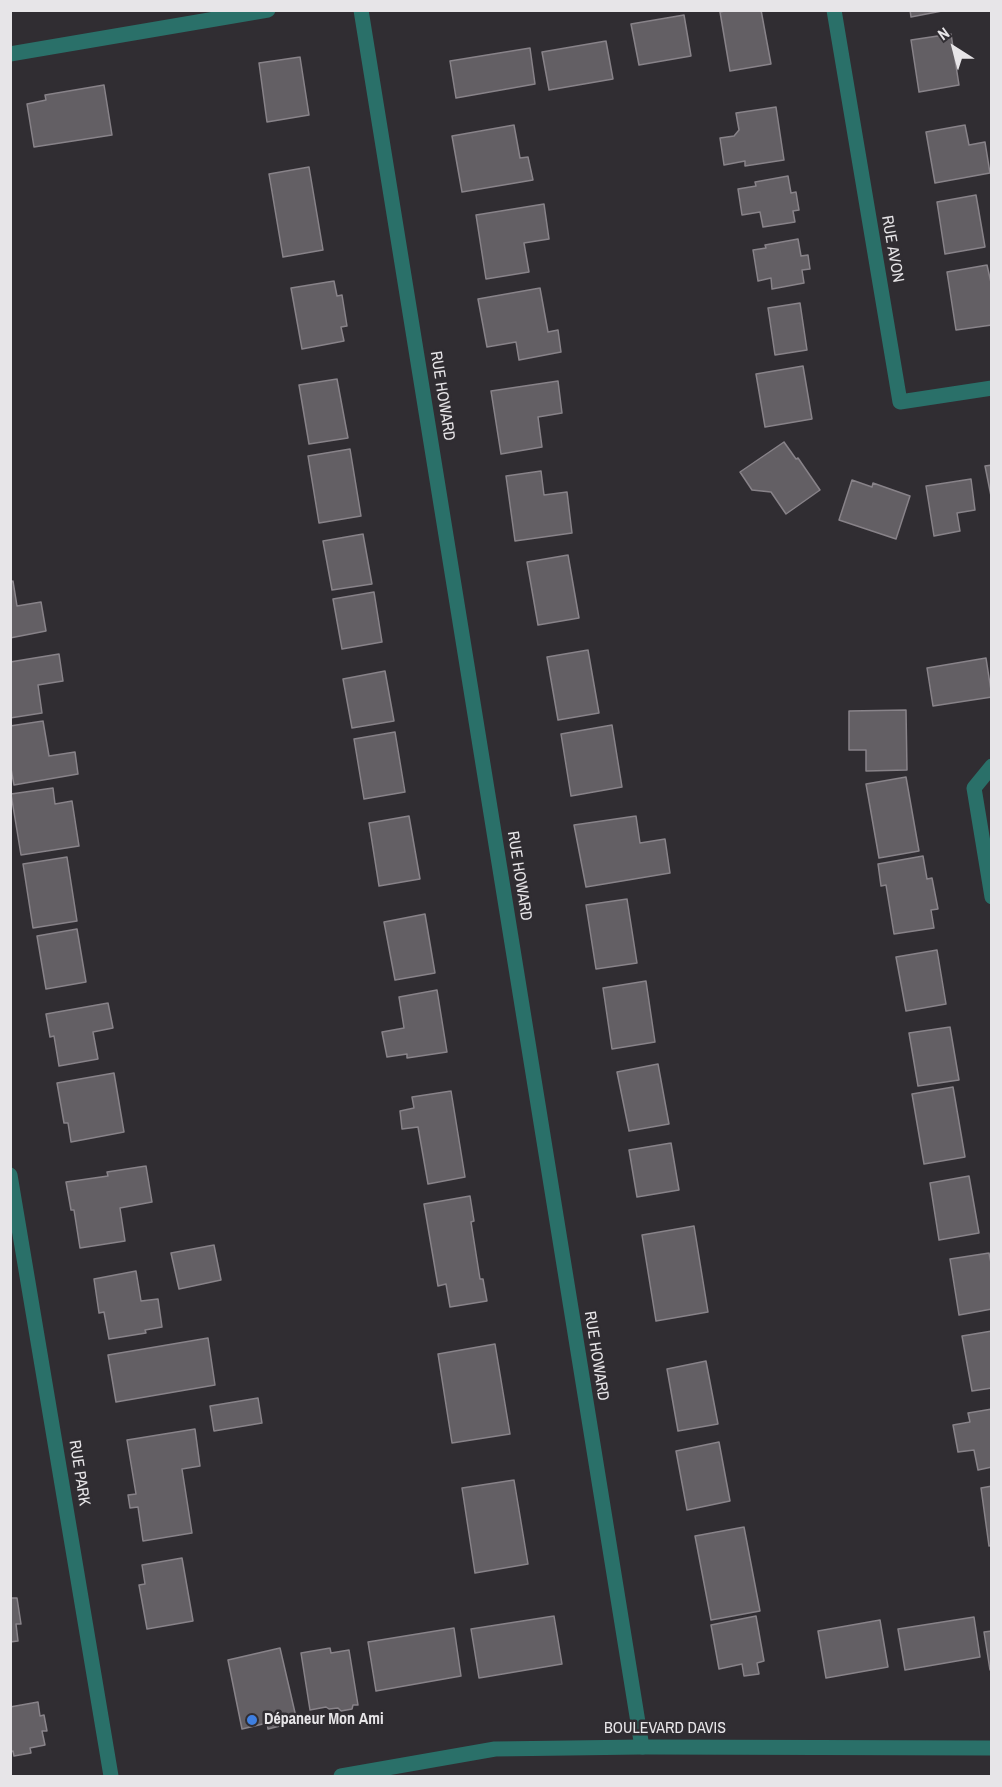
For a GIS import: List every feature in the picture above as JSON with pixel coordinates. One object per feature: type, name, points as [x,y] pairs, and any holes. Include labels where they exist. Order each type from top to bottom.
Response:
[{"type":"street","points":[[10,54],[268,10]]},
{"type":"street","name":"RUE HOWARD","points":[[361,10],[642,1747]]},
{"type":"street","name":"RUE AVON","points":[[834,10],[900,402],[992,388]]},
{"type":"street","points":[[992,766],[974,788],[992,897]]},
{"type":"street","name":"RUE PARK","points":[[10,1175],[111,1776]]},
{"type":"street","name":"BOULEVARD DAVIS","points":[[341,1776],[495,1749],[992,1748]]},
{"type":"building","points":[[761,10],[771,64],[730,71],[720,12]]},
{"type":"building","points":[[910,10],[947,10],[911,17]]},
{"type":"building","points":[[684,15],[691,56],[639,65],[631,24]]},
{"type":"building","points":[[951,34],[959,85],[919,92],[911,40]]},
{"type":"building","points":[[606,41],[613,79],[549,90],[542,52]]},
{"type":"building","points":[[530,48],[535,84],[456,98],[450,61]]},
{"type":"building","points":[[300,57],[309,115],[267,122],[259,63]]},
{"type":"building","points":[[104,85],[112,135],[34,147],[27,104],[46,100],[45,95]]},
{"type":"building","points":[[776,107],[784,160],[745,166],[745,161],[724,165],[720,138],[734,136],[739,130],[736,113]]},
{"type":"building","points":[[514,125],[520,158],[528,157],[533,180],[462,192],[452,136]]},
{"type":"building","points":[[965,125],[969,145],[985,142],[990,173],[935,183],[926,132]]},
{"type":"building","points":[[309,167],[323,250],[283,257],[269,174]]},
{"type":"building","points":[[788,176],[791,193],[796,192],[799,210],[793,211],[795,222],[763,227],[760,212],[742,215],[738,189],[756,186],[755,182]]},
{"type":"building","points":[[976,195],[985,247],[945,254],[937,202]]},
{"type":"building","points":[[544,204],[549,239],[524,243],[529,272],[486,279],[476,215]]},
{"type":"building","points":[[798,239],[801,256],[808,255],[810,269],[802,270],[804,283],[772,289],[771,278],[758,281],[753,250],[766,248],[765,245]]},
{"type":"building","points":[[987,265],[992,287],[992,325],[956,330],[947,272]]},
{"type":"building","points":[[334,281],[337,296],[342,295],[347,326],[341,327],[344,341],[302,349],[291,288]]},
{"type":"building","points":[[540,288],[548,332],[558,330],[561,352],[519,360],[516,342],[487,347],[478,299]]},
{"type":"building","points":[[800,303],[807,350],[775,355],[768,308]]},
{"type":"building","points":[[803,366],[812,419],[765,427],[756,374]]},
{"type":"building","points":[[337,379],[348,438],[309,444],[299,385]]},
{"type":"building","points":[[558,381],[562,413],[538,417],[542,447],[501,454],[491,391]]},
{"type":"building","points":[[784,442],[820,490],[786,514],[771,492],[752,490],[740,472]]},
{"type":"building","points":[[350,449],[361,516],[319,523],[308,456]]},
{"type":"building","points":[[992,465],[992,501],[985,466]]},
{"type":"building","points":[[541,471],[544,495],[567,492],[572,533],[515,541],[506,476]]},
{"type":"building","points":[[971,479],[975,510],[957,513],[960,531],[934,536],[926,486]]},
{"type":"building","points":[[852,480],[872,487],[873,483],[910,496],[896,539],[839,520]]},
{"type":"building","points":[[363,534],[372,584],[332,590],[323,541]]},
{"type":"building","points":[[568,555],[579,618],[538,625],[527,562]]},
{"type":"building","points":[[13,581],[17,606],[41,602],[46,631],[10,638],[10,582]]},
{"type":"building","points":[[374,592],[382,642],[342,649],[333,599]]},
{"type":"building","points":[[588,650],[599,713],[558,720],[547,657]]},
{"type":"building","points":[[59,654],[63,681],[38,685],[42,713],[10,718],[10,662]]},
{"type":"building","points":[[986,658],[992,697],[933,706],[927,668]]},
{"type":"building","points":[[385,671],[394,721],[352,728],[343,679]]},
{"type":"building","points":[[906,710],[907,770],[866,771],[866,750],[849,750],[849,711]]},
{"type":"building","points":[[43,721],[49,756],[75,752],[78,774],[14,785],[10,763],[10,726]]},
{"type":"building","points":[[612,725],[622,787],[571,796],[561,734]]},
{"type":"building","points":[[395,732],[405,792],[364,799],[354,739]]},
{"type":"building","points":[[906,777],[919,851],[879,858],[866,784]]},
{"type":"building","points":[[53,788],[55,804],[72,801],[79,846],[21,855],[11,794]]},
{"type":"building","points":[[409,816],[420,879],[379,886],[369,823]]},
{"type":"building","points":[[636,816],[640,843],[665,839],[670,873],[586,887],[574,825]]},
{"type":"building","points":[[923,856],[927,879],[932,878],[938,909],[931,910],[934,928],[894,934],[886,885],[881,886],[878,864]]},
{"type":"building","points":[[67,857],[77,921],[33,928],[23,864]]},
{"type":"building","points":[[627,899],[637,963],[596,969],[586,905]]},
{"type":"building","points":[[425,914],[435,973],[395,980],[384,922]]},
{"type":"building","points":[[77,929],[86,982],[46,989],[37,936]]},
{"type":"building","points":[[937,950],[946,1004],[906,1011],[896,957]]},
{"type":"building","points":[[646,981],[655,1042],[612,1049],[603,988]]},
{"type":"building","points":[[437,990],[447,1052],[407,1058],[407,1054],[387,1057],[382,1032],[404,1028],[399,997]]},
{"type":"building","points":[[108,1003],[113,1028],[93,1032],[98,1059],[59,1066],[54,1036],[50,1037],[46,1014]]},
{"type":"building","points":[[950,1027],[959,1080],[918,1086],[909,1033]]},
{"type":"building","points":[[658,1064],[669,1124],[629,1131],[617,1072]]},
{"type":"building","points":[[114,1073],[124,1132],[71,1142],[68,1123],[64,1123],[57,1083]]},
{"type":"building","points":[[953,1087],[965,1157],[924,1164],[912,1094]]},
{"type":"building","points":[[451,1091],[465,1177],[428,1184],[418,1127],[402,1129],[400,1111],[414,1108],[412,1097]]},
{"type":"building","points":[[671,1143],[679,1190],[637,1197],[629,1150]]},
{"type":"building","points":[[146,1166],[152,1202],[120,1208],[125,1241],[80,1248],[74,1210],[71,1210],[66,1182],[108,1176],[107,1172]]},
{"type":"building","points":[[969,1176],[979,1233],[939,1240],[930,1183]]},
{"type":"building","points":[[470,1196],[474,1221],[471,1222],[480,1279],[483,1279],[487,1301],[450,1307],[446,1284],[438,1286],[424,1204]]},
{"type":"building","points":[[694,1226],[708,1312],[656,1321],[642,1235]]},
{"type":"building","points":[[214,1245],[221,1280],[179,1289],[171,1253]]},
{"type":"building","points":[[989,1253],[992,1268],[992,1309],[959,1315],[950,1259]]},
{"type":"building","points":[[136,1271],[141,1301],[158,1299],[162,1327],[145,1330],[146,1333],[109,1339],[104,1312],[99,1313],[94,1279]]},
{"type":"building","points":[[992,1331],[992,1388],[972,1391],[962,1336]]},
{"type":"building","points":[[208,1338],[215,1385],[116,1402],[108,1355]]},
{"type":"building","points":[[495,1344],[510,1434],[452,1443],[438,1354]]},
{"type":"building","points":[[706,1361],[718,1424],[678,1431],[667,1369]]},
{"type":"building","points":[[258,1398],[262,1423],[214,1431],[210,1406]]},
{"type":"building","points":[[992,1409],[992,1467],[978,1470],[974,1450],[958,1452],[953,1425],[970,1422],[968,1413]]},
{"type":"building","points":[[195,1429],[200,1466],[182,1469],[192,1533],[143,1541],[138,1507],[130,1508],[128,1495],[136,1494],[127,1440]]},
{"type":"building","points":[[719,1442],[730,1501],[687,1510],[676,1451]]},
{"type":"building","points":[[514,1480],[528,1564],[475,1573],[462,1488]]},
{"type":"building","points":[[992,1486],[992,1545],[989,1546],[981,1488]]},
{"type":"building","points":[[744,1527],[760,1611],[711,1620],[695,1536]]},
{"type":"building","points":[[182,1558],[193,1621],[147,1629],[139,1585],[145,1584],[142,1565]]},
{"type":"building","points":[[10,1598],[17,1598],[21,1624],[16,1624],[18,1641],[10,1642]]},
{"type":"building","points":[[554,1616],[562,1664],[479,1678],[471,1629]]},
{"type":"building","points":[[756,1616],[764,1661],[757,1663],[759,1674],[744,1676],[742,1664],[719,1669],[711,1625]]},
{"type":"building","points":[[974,1617],[980,1657],[905,1670],[898,1629]]},
{"type":"building","points":[[880,1620],[888,1667],[826,1678],[818,1631]]},
{"type":"building","points":[[454,1628],[461,1676],[376,1691],[368,1642]]},
{"type":"building","points":[[992,1631],[992,1670],[990,1670],[984,1632]]},
{"type":"building","points":[[280,1648],[296,1717],[279,1721],[280,1726],[268,1729],[267,1723],[242,1729],[228,1660]]},
{"type":"building","points":[[330,1648],[331,1653],[349,1650],[358,1705],[341,1711],[338,1708],[326,1707],[310,1710],[301,1653]]},
{"type":"building","points":[[38,1702],[40,1716],[44,1715],[47,1731],[42,1731],[45,1745],[30,1748],[31,1753],[14,1756],[13,1751],[10,1752],[10,1707]]},
{"type":"place","name":"Dépaneur Mon Ami","points":[[252,1720]]}]
